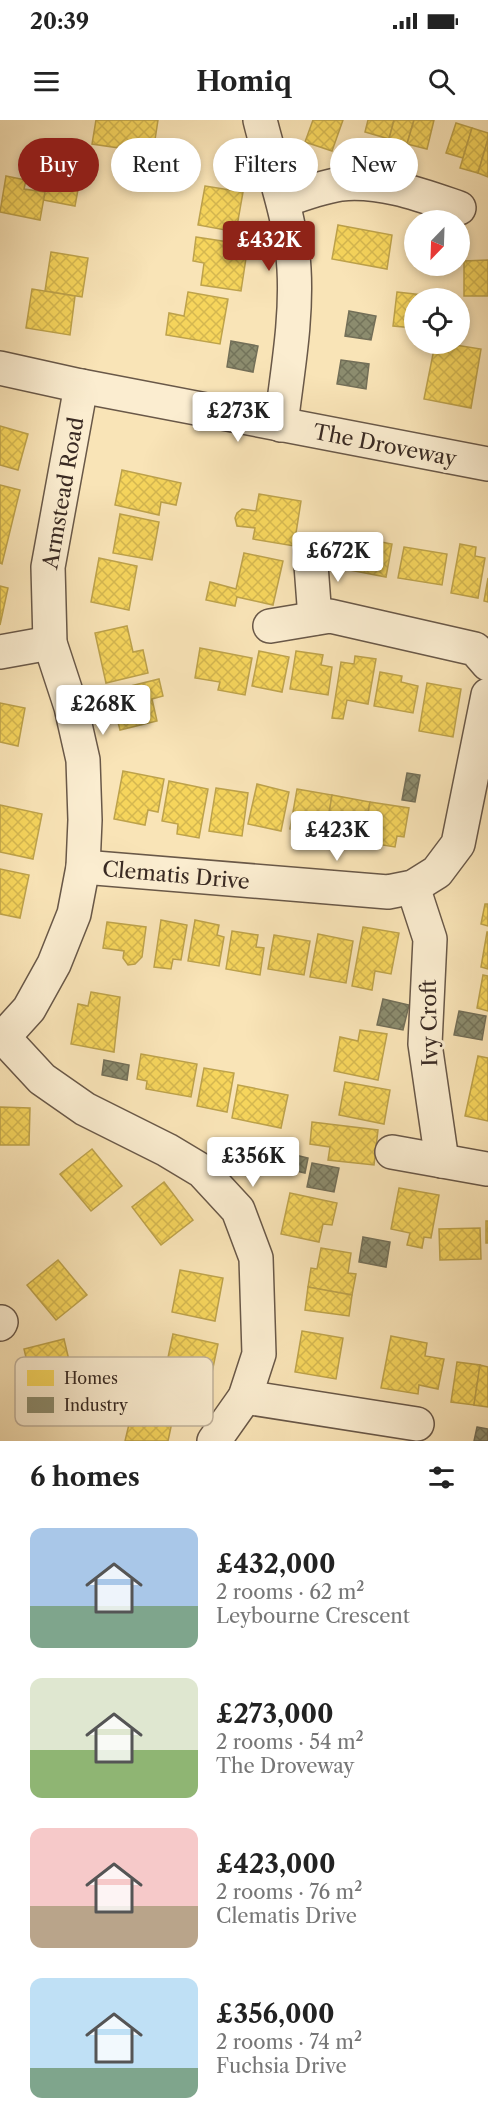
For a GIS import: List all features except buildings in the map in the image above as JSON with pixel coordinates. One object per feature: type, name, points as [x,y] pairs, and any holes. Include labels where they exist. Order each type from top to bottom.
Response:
[{"type":"street","points":[[260,120],[283,201],[294,266],[295,306],[281,425]]},
{"type":"street","points":[[283,201],[340,184],[359,184],[389,186],[438,209]]},
{"type":"street","name":"The Droveway","points":[[0,368],[81,386],[488,464]]},
{"type":"street","name":"Armstead Road","points":[[2,1039],[29,1009],[54,964],[74,914],[84,867],[85,820],[82,760],[71,707],[50,644],[48,567],[81,386]]},
{"type":"street","points":[[310,552],[315,618]]},
{"type":"street","points":[[270,626],[330,616],[476,649],[488,664]]},
{"type":"street","points":[[0,651],[50,644]]},
{"type":"street","name":"Clematis Drive","points":[[84,867],[388,892],[413,887],[437,872],[458,844],[488,695]]},
{"type":"street","name":"Ivy Croft","points":[[413,887],[430,939],[425,1044],[442,1161]]},
{"type":"street","points":[[2,1039],[42,1080],[85,1109],[167,1150],[202,1172],[238,1210],[256,1258],[259,1354],[245,1397],[214,1441]]},
{"type":"street","points":[[392,1152],[487,1169]]},
{"type":"street","points":[[245,1397],[372,1429],[417,1425]]}]
